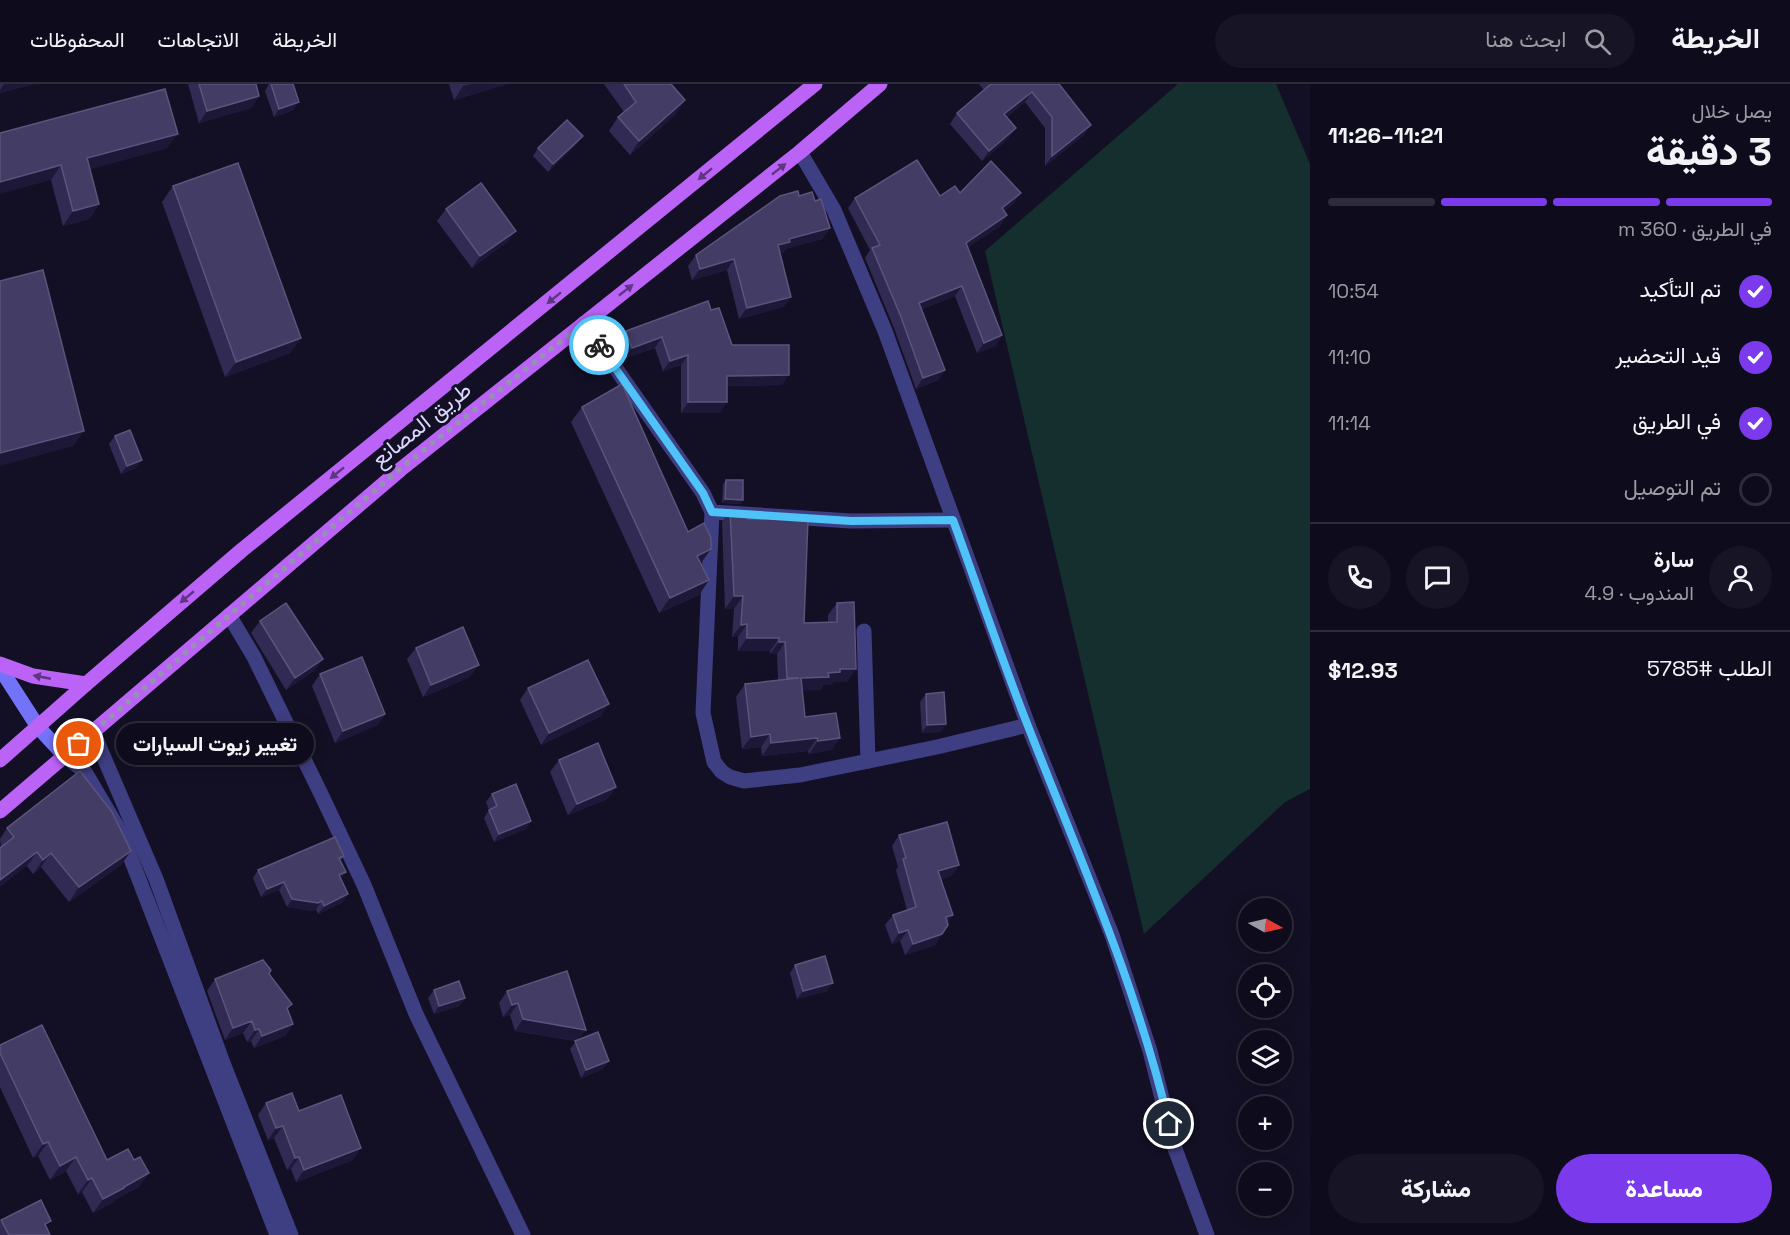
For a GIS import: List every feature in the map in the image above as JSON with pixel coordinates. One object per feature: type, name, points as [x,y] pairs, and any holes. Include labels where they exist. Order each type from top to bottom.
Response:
[{"type":"main road","name":"طريق المصانع","points":[[0,760],[242,550],[815,84]]},
{"type":"main road","name":"طريق المصانع","points":[[0,811],[401,468],[800,152],[880,84]]},
{"type":"main road","points":[[0,666],[33,676],[86,684]]},
{"type":"street","points":[[800,152],[834,210],[885,331],[1028,725],[1112,935],[1150,1051],[1174,1146],[1207,1235]]},
{"type":"street","points":[[584,323],[703,493],[712,512],[703,713],[714,762],[722,772],[744,781],[800,775],[937,747],[1028,725]]},
{"type":"street","points":[[712,512],[851,521],[953,520]]},
{"type":"street","points":[[229,615],[259,667],[325,802],[368,894],[416,1014],[523,1235]]},
{"type":"street","points":[[864,631],[868,761]]},
{"type":"street","points":[[0,666],[38,727],[89,777],[121,833],[277,1235]]},
{"type":"street","points":[[93,732],[156,879],[212,1034],[291,1235]]},
{"type":"green space","points":[[1178,84],[1276,84],[1310,164],[1310,789],[1285,802],[1144,934],[985,251]]},
{"type":"building","points":[[199,84],[256,84],[259,96],[207,111]]},
{"type":"building","points":[[271,84],[293,84],[299,102],[279,109]]},
{"type":"building","points":[[624,84],[671,84],[685,100],[639,141],[618,117],[636,102]]},
{"type":"building","points":[[991,84],[1059,84],[1091,125],[1052,156],[1052,117],[1032,92],[1004,114],[1016,128],[989,151],[957,113]]},
{"type":"building","points":[[165,89],[178,134],[87,158],[99,204],[73,211],[61,165],[0,182],[0,133]]},
{"type":"building","points":[[567,120],[583,136],[553,164],[538,148]]},
{"type":"building","points":[[917,160],[940,196],[955,186],[960,193],[991,161],[1021,193],[1002,208],[1007,215],[966,243],[1002,335],[984,343],[962,286],[919,303],[945,370],[923,378],[872,248],[880,245],[855,198]]},
{"type":"building","points":[[238,163],[301,338],[236,362],[173,186]]},
{"type":"building","points":[[481,183],[516,231],[480,256],[446,209]]},
{"type":"building","points":[[798,191],[799,196],[812,192],[815,201],[821,199],[830,228],[789,239],[790,242],[778,245],[791,297],[747,308],[734,259],[700,269],[696,255],[780,196]]},
{"type":"building","points":[[43,270],[84,431],[0,453],[0,281]]},
{"type":"building","points":[[708,301],[711,310],[719,308],[732,345],[789,345],[789,375],[727,376],[727,402],[688,402],[688,355],[670,361],[662,337],[632,348],[626,331]]},
{"type":"building","points":[[622,384],[688,532],[704,523],[711,538],[711,549],[697,556],[709,580],[670,598],[582,407]]},
{"type":"building","points":[[130,430],[142,460],[127,466],[115,436]]},
{"type":"building","points":[[726,480],[743,480],[743,500],[725,499]]},
{"type":"building","points":[[730,510],[748,511],[748,519],[808,519],[804,623],[837,622],[837,603],[854,602],[856,669],[840,669],[840,672],[828,673],[829,677],[801,678],[805,717],[836,713],[840,738],[771,743],[770,734],[751,737],[745,684],[799,678],[787,678],[785,642],[779,642],[779,638],[747,638],[747,624],[741,625],[743,596],[734,596]]},
{"type":"building","points":[[286,603],[323,659],[295,678],[260,621]]},
{"type":"building","points":[[463,627],[479,665],[431,685],[416,648]]},
{"type":"building","points":[[362,657],[385,714],[343,731],[320,674]]},
{"type":"building","points":[[588,660],[609,704],[549,733],[528,688]]},
{"type":"building","points":[[944,692],[946,724],[927,725],[926,694]]},
{"type":"building","points":[[598,743],[616,787],[577,804],[559,760]]},
{"type":"building","points":[[80,771],[112,812],[131,851],[79,887],[51,853],[43,860],[37,852],[0,880],[0,848],[14,837],[7,828]]},
{"type":"building","points":[[516,784],[531,821],[499,834],[489,810],[497,806],[492,794]]},
{"type":"building","points":[[947,822],[959,865],[938,871],[953,915],[946,917],[948,925],[942,934],[913,944],[908,930],[899,933],[893,915],[916,907],[899,835]]},
{"type":"building","points":[[335,837],[344,856],[339,858],[346,872],[339,875],[348,894],[324,906],[322,901],[318,903],[292,899],[284,882],[267,889],[258,870]]},
{"type":"building","points":[[825,956],[833,983],[803,991],[795,965]]},
{"type":"building","points":[[263,960],[271,970],[269,974],[292,1004],[287,1008],[293,1024],[262,1036],[259,1029],[255,1030],[252,1021],[233,1028],[215,979]]},
{"type":"building","points":[[567,971],[586,1030],[523,1019],[518,1003],[512,1005],[507,991]]},
{"type":"building","points":[[459,981],[465,998],[439,1006],[434,990]]},
{"type":"building","points":[[42,1025],[107,1160],[128,1149],[134,1160],[140,1157],[149,1173],[103,1199],[92,1178],[88,1180],[76,1157],[60,1166],[48,1142],[43,1144],[0,1053],[0,1045]]},
{"type":"building","points":[[598,1032],[609,1061],[586,1070],[575,1041]]},
{"type":"building","points":[[292,1093],[299,1111],[341,1095],[361,1148],[304,1170],[299,1157],[295,1158],[283,1126],[276,1128],[266,1103]]},
{"type":"building","points":[[41,1200],[51,1221],[45,1224],[50,1235],[9,1235],[1,1220]]},
{"type":"way so far","points":[[79,744],[401,468],[584,323],[599,345]]},
{"type":"place","name":"تغيير زيوت السيارات","points":[[79,744]]},
{"type":"route","points":[[599,345],[703,493],[712,512],[851,521],[953,520],[1028,725],[1112,935],[1150,1051],[1169,1124]]}]
